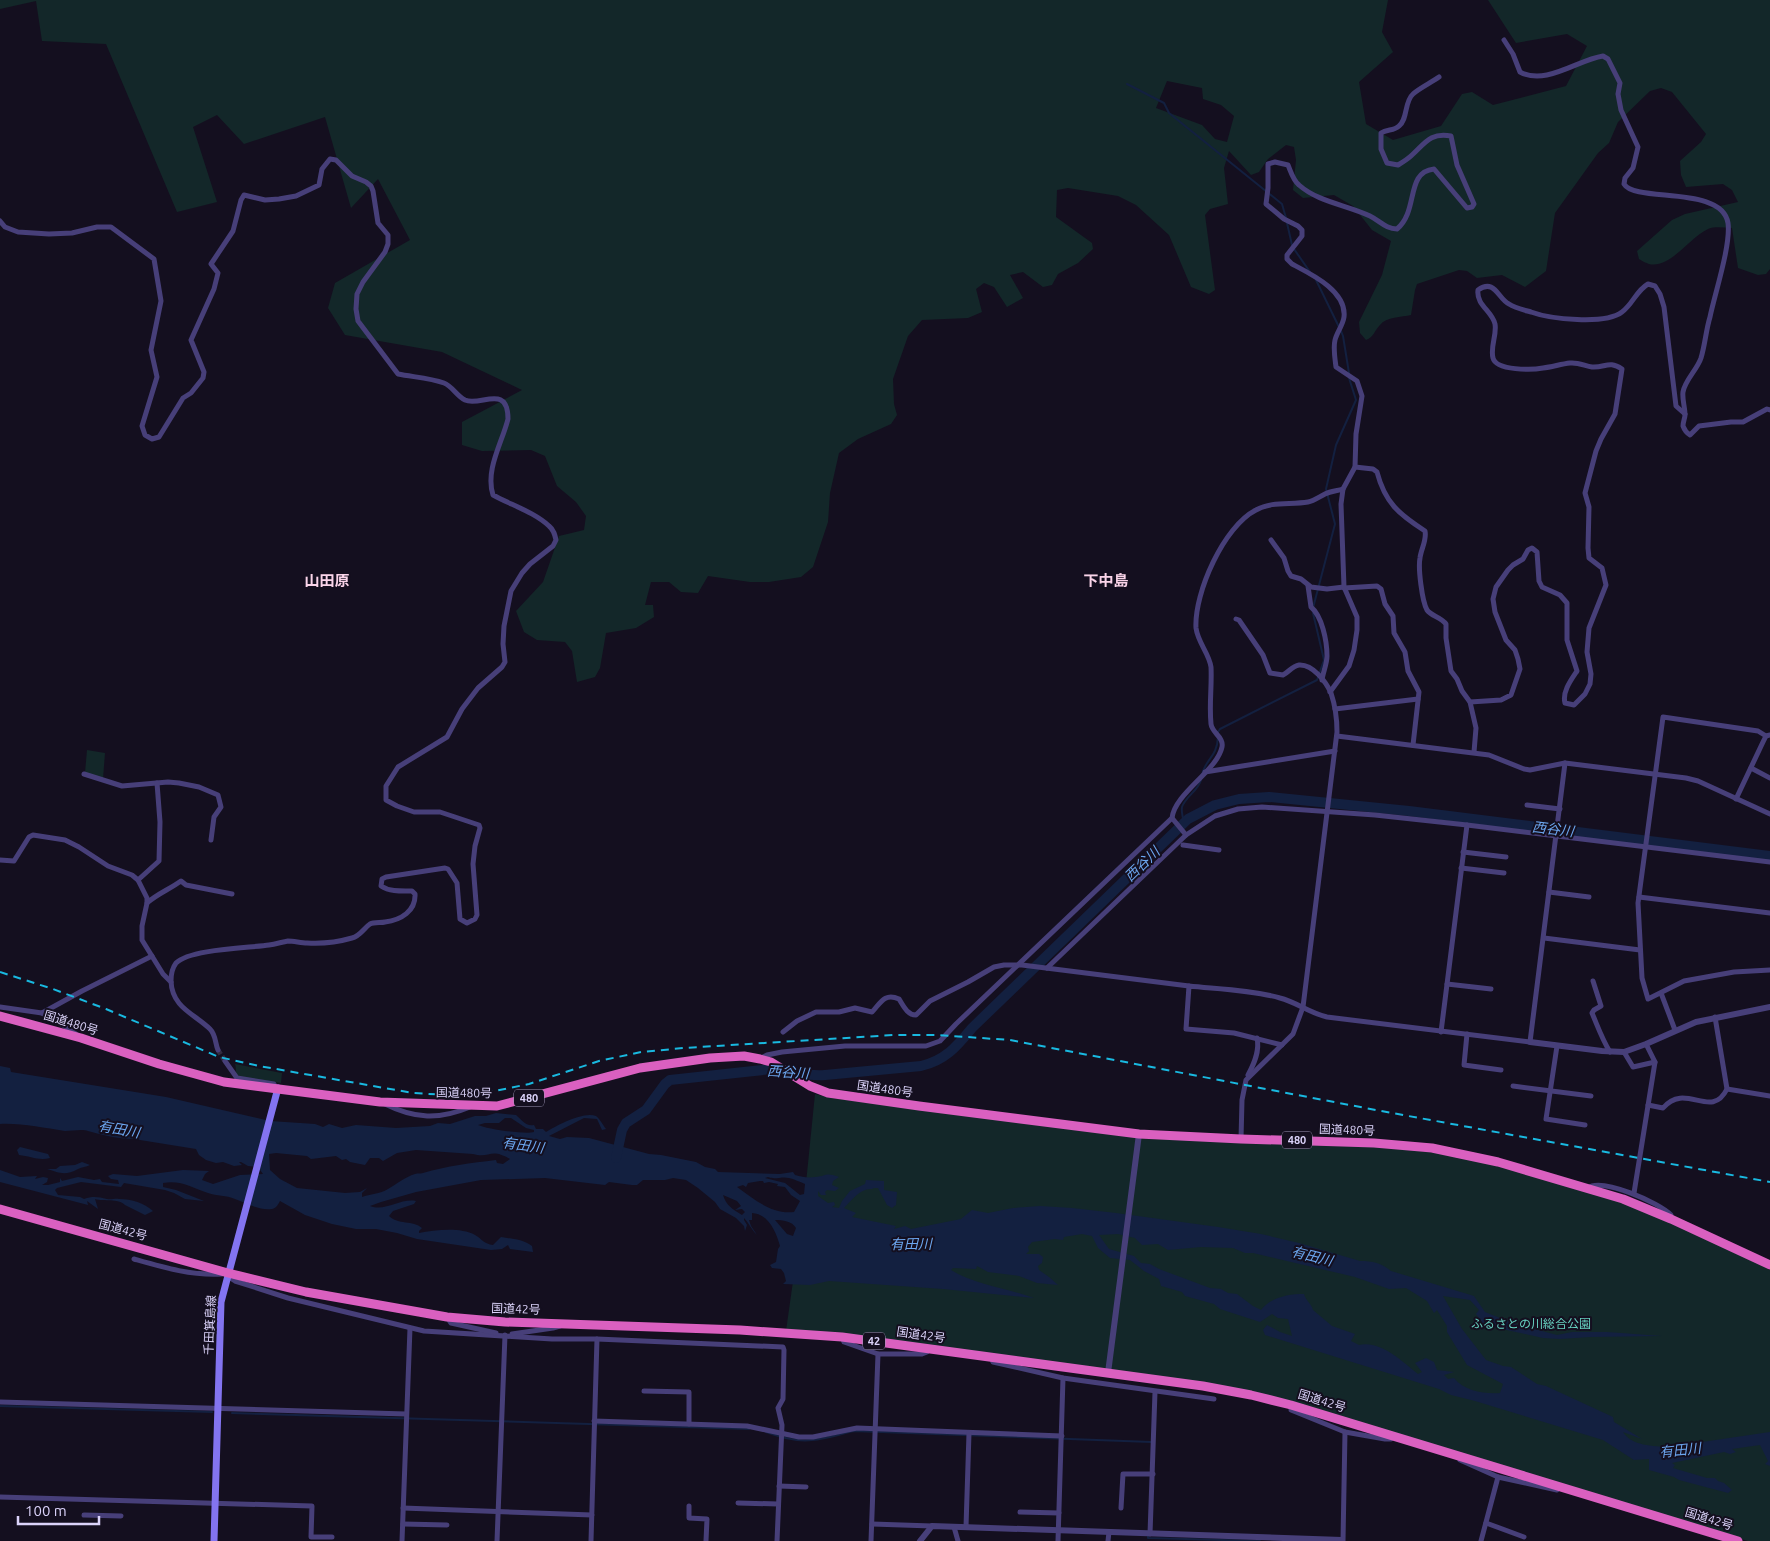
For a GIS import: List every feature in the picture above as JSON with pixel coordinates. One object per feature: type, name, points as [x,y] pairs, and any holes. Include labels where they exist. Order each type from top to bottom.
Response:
[{"type":"highway","name":"国道480号","points":[[0,1016],[81,1038],[203,1077],[277,1090],[380,1102],[497,1106],[604,1077],[653,1066],[744,1056],[775,1064],[807,1085],[820,1091],[839,1095],[1139,1137],[1374,1143],[1438,1148],[1498,1162],[1623,1199],[1770,1265]]},
{"type":"highway","name":"国道42号","points":[[0,1209],[306,1292],[447,1317],[505,1322],[740,1330],[842,1337],[1109,1370],[1251,1395],[1291,1405],[1738,1541]]},
{"type":"main road","name":"千田箕島線","points":[[214,1541],[221,1308],[277,1090]]},
{"type":"street","points":[[1504,40],[1520,72],[1532,76],[1551,74],[1592,58],[1603,56],[1608,59],[1620,84],[1618,94],[1621,110],[1638,147],[1633,168],[1625,178],[1624,184],[1626,188],[1632,191],[1701,201],[1721,209],[1726,214],[1728,234],[1701,357],[1683,391],[1685,414],[1683,425],[1690,435],[1699,426],[1743,422],[1767,408],[1770,410]]},
{"type":"street","points":[[1330,692],[1349,666],[1356,642],[1357,617],[1344,587],[1341,504],[1343,488],[1355,467],[1356,434],[1362,396],[1356,381],[1336,367],[1335,340],[1344,318],[1343,304],[1329,287],[1287,259],[1287,255],[1302,236],[1302,230],[1272,211],[1266,204],[1268,164],[1275,162],[1288,165],[1294,180],[1299,186],[1318,197],[1372,217],[1390,229],[1397,229],[1404,224],[1414,196],[1416,182],[1422,172],[1427,170],[1434,169],[1466,208],[1472,207],[1474,204],[1458,165],[1451,136],[1436,135],[1429,138],[1411,156],[1398,165],[1387,164],[1381,149],[1381,133],[1386,129],[1394,129],[1399,126],[1402,123],[1404,113],[1413,94],[1439,77]]},
{"type":"street","points":[[0,220],[5,227],[18,232],[49,234],[72,233],[97,227],[112,227],[154,259],[161,301],[151,350],[157,376],[142,426],[145,435],[152,439],[159,437],[183,398],[191,393],[202,378],[204,372],[191,340],[214,289],[218,273],[211,264],[233,231],[244,195],[264,200],[296,196],[319,185],[322,170],[330,159],[336,160],[352,176],[371,186],[378,223],[388,235],[388,244],[385,252],[363,282],[357,294],[356,310],[358,321],[398,374],[445,384],[463,399],[470,401],[493,398],[499,399],[504,403],[508,409],[508,419],[490,476],[490,486],[493,495],[550,526],[555,533],[556,540],[552,546],[522,573],[511,591],[504,626],[502,644],[505,662],[502,667],[478,688],[462,709],[447,738],[398,767],[386,786],[386,800],[397,806],[414,812],[440,812],[479,825],[473,864],[477,915],[475,919],[467,923],[460,919],[457,884],[448,869],[386,877],[382,879],[381,883],[384,888],[395,891],[412,891],[416,894],[416,901],[412,909],[406,914],[388,922],[371,924],[354,938],[328,943],[290,941],[271,945],[232,948],[199,954],[176,963],[172,971],[171,982],[176,997],[182,1008],[211,1030],[218,1050]]},
{"type":"street","points":[[1470,702],[1501,700],[1511,695],[1520,669],[1515,650],[1506,640],[1495,612],[1493,599],[1496,587],[1508,570],[1532,548],[1537,552],[1539,581],[1542,587],[1560,595],[1567,603],[1567,640],[1577,671],[1567,688],[1565,703],[1574,705],[1585,694],[1590,684],[1591,674],[1587,652],[1590,628],[1606,585],[1602,568],[1589,558],[1589,506],[1585,493],[1600,439],[1615,414],[1622,369],[1610,364],[1593,367],[1573,362],[1542,368],[1505,368],[1493,360],[1492,344],[1495,325],[1493,319],[1479,300],[1478,290],[1490,287],[1495,289],[1507,304],[1540,315],[1581,320],[1618,315],[1631,302],[1640,289],[1648,284],[1655,286],[1664,307],[1676,406],[1685,414]]},
{"type":"street","points":[[1355,467],[1373,469],[1377,472],[1380,484],[1396,510],[1425,531],[1426,537],[1419,563],[1426,606],[1430,613],[1440,618],[1446,624],[1451,671],[1470,702],[1476,728],[1474,752]]},
{"type":"street","points":[[760,1059],[782,1052],[845,1046],[934,1044],[940,1041],[1172,818],[1183,797],[1206,772],[1222,744],[1211,726],[1210,662],[1196,628],[1202,590],[1210,570],[1236,525],[1254,510],[1274,504],[1311,501],[1343,488]]},
{"type":"street","points":[[1270,540],[1284,558],[1290,574],[1301,579],[1308,586],[1324,589],[1378,586],[1381,588],[1385,604],[1393,616],[1394,633],[1405,651],[1408,671],[1418,688],[1413,745]]},
{"type":"street","points":[[1308,586],[1311,607],[1317,612],[1327,652],[1322,680]]},
{"type":"street","points":[[1236,619],[1244,625],[1248,635],[1263,655],[1270,672],[1283,675],[1293,667],[1301,665],[1310,668],[1322,680],[1330,692],[1335,709],[1337,736],[1303,1007],[1292,1034],[1246,1080]]},
{"type":"street","points":[[1335,709],[1418,699]]},
{"type":"street","points":[[1736,799],[1768,736],[1758,731],[1663,717],[1638,903],[1642,978],[1648,999],[1684,981],[1734,972],[1770,970]]},
{"type":"street","points":[[1337,736],[1474,752],[1490,755],[1530,770],[1565,763],[1686,778],[1770,814]]},
{"type":"street","points":[[1206,772],[1335,751]]},
{"type":"street","points":[[1530,1042],[1565,763]]},
{"type":"street","points":[[1751,768],[1770,778]]},
{"type":"street","points":[[84,774],[122,786],[168,782],[199,787],[218,795],[222,807],[214,818],[211,840]]},
{"type":"street","points":[[138,880],[159,860],[160,822],[156,783]]},
{"type":"street","points":[[1527,805],[1560,809]]},
{"type":"street","points":[[1046,968],[1186,835],[1215,816],[1232,809],[1262,807],[1328,811],[1467,825],[1770,862]]},
{"type":"street","points":[[1172,818],[1186,835]]},
{"type":"street","points":[[1441,1032],[1467,825]]},
{"type":"street","points":[[0,860],[14,860],[29,836],[37,835],[65,840],[108,866],[138,880],[143,888],[147,903],[142,922],[144,943],[163,974],[171,982]]},
{"type":"street","points":[[1183,846],[1219,850]]},
{"type":"street","points":[[1463,852],[1506,857]]},
{"type":"street","points":[[1461,868],[1504,873]]},
{"type":"street","points":[[147,903],[181,881],[186,885],[232,894]]},
{"type":"street","points":[[1549,892],[1588,897]]},
{"type":"street","points":[[1639,897],[1770,914]]},
{"type":"street","points":[[1544,938],[1640,950]]},
{"type":"street","points":[[42,1012],[152,956]]},
{"type":"street","points":[[783,1032],[797,1021],[816,1012],[839,1012],[855,1008],[872,1012],[880,1001],[888,997],[899,999],[910,1014],[916,1015],[930,1000],[994,967],[1004,965],[1046,968],[1270,996],[1289,1001],[1327,1017],[1610,1052],[1624,1052],[1696,1022],[1770,1007]]},
{"type":"street","points":[[1592,981],[1601,1006],[1594,1010],[1592,1014],[1599,1027],[1598,1032],[1610,1052]]},
{"type":"street","points":[[1447,984],[1491,989]]},
{"type":"street","points":[[1189,986],[1186,1029],[1234,1032],[1282,1045]]},
{"type":"street","points":[[1661,993],[1675,1030]]},
{"type":"street","points":[[0,1007],[42,1012],[81,1038]]},
{"type":"street","points":[[1648,1105],[1663,1108],[1667,1103],[1687,1098],[1713,1103],[1719,1101],[1726,1089],[1715,1017]]},
{"type":"street","points":[[1467,1034],[1464,1065],[1501,1070]]},
{"type":"street","points":[[1242,1139],[1242,1100],[1246,1080],[1257,1053],[1257,1038]]},
{"type":"street","points":[[1634,1193],[1654,1062],[1646,1044]]},
{"type":"street","points":[[1556,1046],[1546,1119],[1585,1125]]},
{"type":"street","points":[[1624,1052],[1633,1067],[1654,1062]]},
{"type":"street","points":[[225,1061],[236,1078],[274,1084],[277,1090]]},
{"type":"street","points":[[1513,1086],[1592,1096]]},
{"type":"street","points":[[1726,1089],[1770,1096]]},
{"type":"street","points":[[1109,1370],[1139,1137]]},
{"type":"street","points":[[1588,1188],[1595,1184],[1634,1193],[1666,1210],[1671,1215],[1671,1219]]},
{"type":"street","points":[[134,1259],[173,1270],[212,1275],[229,1272],[235,1281],[288,1298],[424,1331],[783,1347],[783,1399],[778,1408],[782,1422],[777,1541]]},
{"type":"street","points":[[447,1317],[454,1324],[505,1335],[553,1328],[562,1324]]},
{"type":"street","points":[[402,1541],[410,1328]]},
{"type":"street","points":[[497,1541],[505,1335]]},
{"type":"street","points":[[842,1337],[842,1340],[846,1343],[878,1354],[922,1354],[928,1348]]},
{"type":"street","points":[[591,1541],[597,1339]]},
{"type":"street","points":[[871,1541],[878,1354]]},
{"type":"street","points":[[992,1357],[993,1362],[1063,1378],[1154,1392],[1214,1398]]},
{"type":"street","points":[[1058,1541],[1063,1378]]},
{"type":"street","points":[[644,1391],[689,1392],[689,1424]]},
{"type":"street","points":[[1154,1392],[1152,1474],[1154,1536]]},
{"type":"street","points":[[0,1402],[406,1414]]},
{"type":"street","points":[[1291,1405],[1291,1410],[1345,1432],[1388,1439],[1394,1436]]},
{"type":"street","points":[[594,1421],[751,1426],[794,1437],[808,1437],[853,1429],[1062,1436]]},
{"type":"street","points":[[872,1524],[1108,1532],[1154,1536],[1344,1541],[1345,1432]]},
{"type":"street","points":[[966,1527],[969,1433]]},
{"type":"street","points":[[1454,1454],[1458,1460],[1498,1477],[1559,1490],[1565,1491],[1569,1489]]},
{"type":"street","points":[[1121,1508],[1124,1474],[1152,1474]]},
{"type":"street","points":[[1481,1541],[1498,1477]]},
{"type":"street","points":[[779,1486],[806,1487]]},
{"type":"street","points":[[0,1497],[312,1506],[311,1537],[332,1537]]},
{"type":"street","points":[[738,1503],[778,1504]]},
{"type":"street","points":[[689,1506],[690,1518],[707,1519],[706,1541]]},
{"type":"street","points":[[403,1508],[592,1515]]},
{"type":"street","points":[[1020,1512],[1059,1513]]},
{"type":"street","points":[[84,1515],[121,1516]]},
{"type":"street","points":[[1486,1523],[1524,1537]]},
{"type":"street","points":[[402,1524],[447,1525]]},
{"type":"street","points":[[920,1541],[932,1526]]},
{"type":"street","points":[[954,1527],[958,1541]]},
{"type":"street","points":[[1108,1532],[1108,1541]]},
{"type":"green space","points":[[0,0],[1388,0],[1382,32],[1393,52],[1359,82],[1366,124],[1393,140],[1441,126],[1462,94],[1472,92],[1493,105],[1566,86],[1587,46],[1567,34],[1516,43],[1488,0],[1770,0],[1770,269],[1766,274],[1758,275],[1738,268],[1732,228],[1717,227],[1708,229],[1665,262],[1649,264],[1639,259],[1637,251],[1672,220],[1685,214],[1738,202],[1732,190],[1723,184],[1686,187],[1681,175],[1680,161],[1701,142],[1706,134],[1672,92],[1661,88],[1650,91],[1618,122],[1609,143],[1598,153],[1555,213],[1546,271],[1525,287],[1502,275],[1477,278],[1467,271],[1459,270],[1417,284],[1411,315],[1386,320],[1366,340],[1360,333],[1359,322],[1382,275],[1391,241],[1372,230],[1353,206],[1334,195],[1303,198],[1293,190],[1296,160],[1294,147],[1286,145],[1268,159],[1259,172],[1251,175],[1229,151],[1224,168],[1228,204],[1210,209],[1205,215],[1215,290],[1209,294],[1191,287],[1169,235],[1136,205],[1118,196],[1068,188],[1057,190],[1056,217],[1092,243],[1093,249],[1078,263],[1058,274],[1052,285],[1043,287],[1023,272],[1010,275],[1023,298],[1007,307],[994,287],[984,283],[976,289],[982,312],[968,318],[922,320],[908,336],[893,379],[894,404],[897,415],[891,424],[858,439],[839,453],[830,493],[828,522],[813,567],[801,577],[769,582],[750,582],[708,576],[698,593],[681,592],[669,582],[651,582],[645,605],[653,605],[654,617],[636,628],[606,633],[600,668],[595,677],[577,682],[572,651],[565,642],[537,640],[524,632],[516,611],[543,582],[559,536],[584,530],[586,516],[576,502],[557,486],[545,456],[531,450],[482,451],[462,445],[462,422],[522,390],[442,352],[345,335],[328,308],[335,283],[410,240],[378,179],[351,208],[325,117],[244,144],[217,115],[193,127],[217,202],[177,212],[106,44],[42,41],[36,1],[0,9]],"holes":[[[1167,81],[1202,88],[1203,99],[1221,105],[1234,116],[1227,142],[1215,139],[1202,125],[1156,108]]]},
{"type":"green space","points":[[87,750],[105,753],[103,779],[85,773]]},
{"type":"green space","points":[[235,1064],[282,1073],[281,1083],[240,1077],[236,1073]]},
{"type":"green space","name":"ふるさとの川総合公園","points":[[815,1094],[831,1098],[1017,1121],[1349,1144],[1459,1155],[1609,1197],[1693,1232],[1770,1270],[1770,1541],[1748,1541],[1273,1398],[786,1331],[804,1203]]},
{"type":"water","name":"有田川","points":[[0,1066],[10,1068],[11,1072],[166,1097],[270,1121],[315,1124],[323,1127],[329,1124],[342,1128],[356,1125],[396,1128],[430,1126],[438,1123],[450,1124],[475,1116],[486,1116],[496,1113],[516,1115],[526,1124],[534,1125],[536,1129],[543,1129],[546,1132],[577,1117],[591,1115],[596,1116],[606,1129],[602,1130],[597,1119],[584,1118],[549,1136],[560,1139],[567,1137],[589,1138],[649,1154],[696,1162],[718,1172],[780,1174],[793,1172],[795,1175],[807,1177],[828,1175],[839,1177],[833,1181],[832,1185],[839,1188],[835,1191],[827,1190],[825,1192],[826,1195],[821,1195],[818,1191],[818,1196],[828,1203],[834,1202],[835,1205],[832,1207],[839,1208],[850,1191],[865,1184],[866,1180],[884,1181],[884,1190],[897,1192],[896,1205],[892,1208],[887,1205],[878,1188],[874,1188],[860,1192],[844,1208],[856,1213],[852,1217],[896,1226],[894,1229],[905,1226],[911,1229],[961,1219],[972,1210],[988,1213],[1013,1208],[1040,1206],[1116,1213],[1261,1234],[1360,1261],[1377,1263],[1391,1271],[1474,1296],[1485,1312],[1515,1324],[1557,1335],[1572,1332],[1607,1332],[1662,1336],[1543,1338],[1484,1325],[1476,1314],[1479,1310],[1470,1300],[1443,1296],[1462,1329],[1486,1360],[1511,1367],[1537,1384],[1546,1386],[1613,1417],[1614,1422],[1642,1439],[1623,1432],[1631,1440],[1637,1443],[1668,1447],[1770,1432],[1770,1466],[1765,1464],[1768,1461],[1760,1445],[1732,1449],[1736,1452],[1730,1454],[1724,1452],[1672,1463],[1675,1465],[1673,1468],[1707,1478],[1715,1478],[1732,1490],[1728,1493],[1649,1470],[1649,1459],[1634,1460],[1603,1440],[1451,1395],[1439,1389],[1265,1335],[1263,1330],[1267,1325],[1292,1336],[1288,1319],[1278,1318],[1272,1314],[1260,1322],[1220,1309],[1214,1304],[1185,1296],[1182,1292],[1161,1286],[1159,1279],[1144,1271],[1130,1260],[1110,1258],[1098,1248],[1092,1236],[1082,1234],[1064,1237],[1063,1240],[1055,1239],[1032,1242],[1028,1247],[1029,1251],[1026,1254],[1039,1254],[1043,1257],[1042,1263],[1038,1266],[1039,1270],[1058,1285],[1037,1283],[1019,1276],[988,1272],[977,1266],[976,1269],[953,1268],[951,1270],[981,1283],[1034,1298],[829,1281],[810,1285],[783,1284],[786,1281],[784,1273],[781,1269],[772,1268],[770,1265],[776,1262],[780,1246],[774,1230],[767,1220],[758,1214],[752,1213],[752,1220],[749,1220],[757,1235],[744,1218],[747,1225],[745,1231],[744,1226],[736,1218],[720,1209],[715,1202],[686,1180],[673,1178],[643,1180],[637,1185],[609,1182],[605,1185],[545,1178],[481,1180],[416,1192],[370,1206],[382,1207],[404,1201],[416,1201],[414,1204],[393,1211],[389,1216],[397,1221],[414,1224],[422,1228],[419,1233],[440,1230],[469,1232],[493,1245],[501,1237],[513,1239],[532,1246],[533,1252],[510,1249],[508,1245],[502,1249],[491,1250],[417,1239],[376,1229],[356,1229],[332,1224],[305,1215],[280,1201],[274,1208],[262,1209],[232,1198],[170,1182],[163,1183],[163,1187],[204,1201],[185,1199],[165,1190],[124,1183],[121,1187],[81,1182],[55,1190],[58,1195],[84,1199],[96,1197],[133,1201],[153,1211],[145,1215],[119,1202],[95,1199],[98,1209],[87,1201],[88,1205],[0,1182],[0,1170],[20,1177],[37,1176],[35,1179],[48,1178],[47,1182],[42,1185],[60,1182],[60,1178],[62,1181],[78,1177],[94,1180],[100,1179],[102,1182],[119,1184],[118,1180],[111,1179],[108,1176],[113,1174],[137,1176],[183,1170],[209,1171],[202,1180],[213,1184],[240,1175],[263,1174],[258,1167],[248,1166],[241,1162],[239,1162],[242,1165],[234,1166],[223,1162],[216,1163],[206,1160],[199,1155],[196,1149],[140,1140],[134,1137],[133,1139],[121,1138],[86,1130],[65,1131],[24,1125],[0,1124]],"holes":[[[505,1118],[511,1118],[526,1128],[534,1130],[534,1132],[506,1131],[478,1125],[499,1123]],[[416,1150],[479,1155],[494,1153],[510,1159],[503,1164],[497,1163],[496,1160],[441,1168],[411,1175],[385,1191],[362,1197],[362,1193],[367,1188],[360,1192],[345,1193],[297,1188],[280,1179],[270,1170],[269,1154],[307,1156],[311,1159],[336,1156],[342,1160],[346,1159],[350,1162],[365,1165],[370,1158],[379,1158],[383,1161],[397,1153]],[[765,1178],[786,1178],[805,1184],[804,1194],[800,1195],[785,1183]],[[760,1181],[778,1184],[777,1186],[785,1187],[791,1195],[800,1201],[794,1212],[778,1211],[757,1201],[737,1187],[743,1185],[746,1187],[748,1183]],[[723,1195],[737,1201],[741,1206],[735,1210],[742,1209],[745,1212],[742,1215],[732,1209]],[[775,1220],[787,1221],[792,1224],[796,1228],[793,1236],[787,1234]],[[1118,1234],[1135,1238],[1142,1245],[1158,1244],[1168,1250],[1201,1247],[1233,1248],[1245,1253],[1253,1253],[1355,1277],[1389,1289],[1406,1288],[1427,1301],[1434,1313],[1437,1310],[1447,1326],[1447,1332],[1467,1365],[1503,1384],[1500,1393],[1487,1393],[1469,1389],[1454,1378],[1448,1379],[1444,1375],[1454,1372],[1437,1370],[1434,1362],[1426,1358],[1415,1363],[1422,1372],[1418,1374],[1383,1349],[1367,1344],[1359,1345],[1351,1341],[1355,1334],[1332,1326],[1313,1310],[1304,1294],[1275,1299],[1261,1310],[1237,1294],[1210,1288],[1150,1264],[1141,1263],[1134,1256],[1109,1249],[1099,1235]]]},
{"type":"water","points":[[20,1147],[48,1154],[50,1158],[38,1159],[19,1155],[17,1150]]},
{"type":"water","points":[[82,1162],[90,1165],[70,1173],[59,1173],[47,1169],[56,1169],[60,1166],[75,1165]]},
{"type":"waterway","points":[[1127,84],[1164,103],[1169,113],[1282,204],[1286,218]]},
{"type":"waterway","points":[[1287,223],[1292,245]]},
{"type":"waterway","points":[[1294,249],[1310,272]]},
{"type":"waterway","points":[[1316,280],[1339,327]]},
{"type":"waterway","points":[[1341,331],[1349,373]]},
{"type":"waterway","points":[[1313,608],[1335,524],[1326,489],[1336,445],[1356,400],[1349,378]]},
{"type":"waterway","points":[[1218,732],[1220,729],[1317,680],[1324,660],[1313,613]]},
{"type":"waterway","points":[[1202,775],[1216,750],[1218,737]]},
{"type":"waterway","points":[[1184,823],[1182,807],[1201,780]]},
{"type":"waterway","name":"西谷川","points":[[616,1158],[622,1130],[626,1123],[646,1110],[670,1080],[772,1069],[825,1075],[921,1066],[944,1056],[1188,819],[1215,805],[1239,799],[1269,797],[1409,811],[1770,856]]},
{"type":"waterway","points":[[0,1406],[212,1412]]},
{"type":"waterway","points":[[232,1413],[749,1429]]},
{"type":"waterway","points":[[766,1432],[794,1440],[822,1439],[854,1431],[1151,1442]]},
{"type":"waterway","points":[[1148,1535],[1148,1538],[1260,1541]]},
{"type":"tunnel","points":[[218,1050],[225,1061]]},
{"type":"railway","points":[[0,972],[106,1009],[219,1057],[259,1066],[413,1093],[448,1095],[490,1092],[529,1084],[599,1061],[641,1052],[893,1035],[938,1035],[1010,1040],[1381,1111],[1770,1182]]},
{"type":"district","name":"山田原","points":[[327,581]]},
{"type":"district","name":"下中島","points":[[1106,581]]}]
